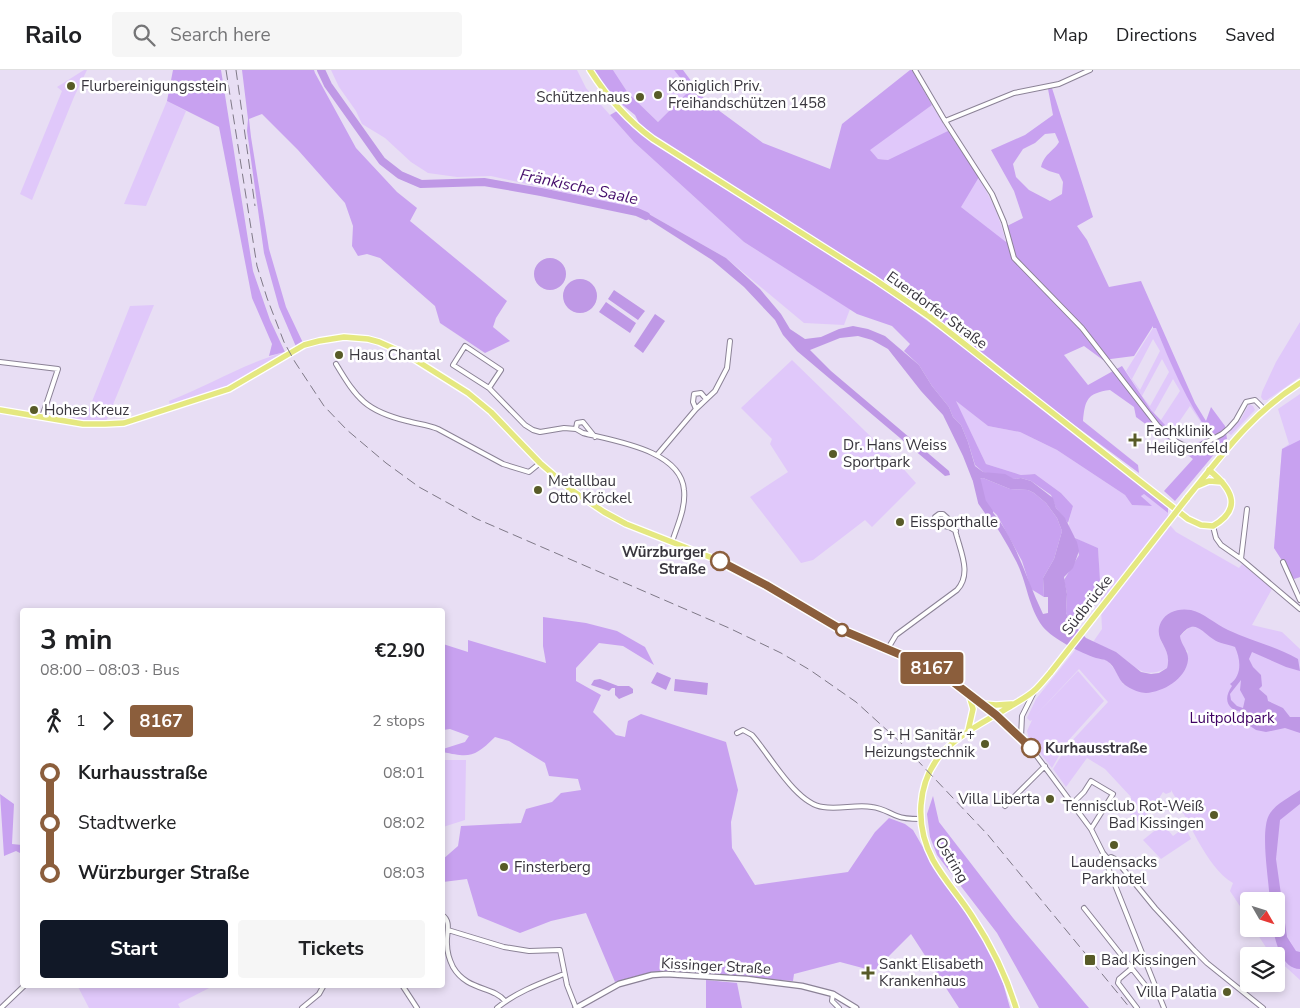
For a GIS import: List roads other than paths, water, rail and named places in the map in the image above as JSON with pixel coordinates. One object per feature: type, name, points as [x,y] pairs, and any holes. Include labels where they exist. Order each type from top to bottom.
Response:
[{"type":"main road","name":"Euerdorfer Straße","points":[[590,70],[616,106],[653,139],[882,284],[962,342],[1188,518],[1201,525],[1213,526]]},
{"type":"main road","points":[[0,410],[83,424],[124,423],[229,389],[304,345],[330,338],[356,337],[391,346],[454,384],[491,412],[540,463],[570,488],[604,512],[626,524],[730,565],[842,630],[939,671],[996,715]]},
{"type":"main road","name":"Südbrücke","points":[[996,715],[1036,690],[1195,487],[1245,428],[1264,409],[1300,383]]},
{"type":"main road","points":[[1209,470],[1223,482],[1230,492],[1231,506],[1225,517],[1213,526]]},
{"type":"main road","points":[[1195,487],[1209,481],[1223,482]]},
{"type":"main road","points":[[968,693],[973,709],[968,731]]},
{"type":"main road","points":[[982,704],[1015,703]]},
{"type":"main road","name":"Ostring","points":[[996,715],[968,731],[941,755],[923,790],[920,819],[924,838],[933,860],[972,915],[996,956],[1016,1008]]},
{"type":"street","points":[[916,70],[945,121],[992,194],[1004,222],[1014,258],[1082,328],[1150,417],[1166,434],[1185,446],[1196,448],[1222,434],[1229,428],[1246,402],[1254,400],[1264,409]]},
{"type":"street","points":[[945,121],[1014,93],[1059,84],[1090,70]]},
{"type":"street","points":[[657,455],[696,409],[715,391],[723,378],[729,358],[730,341]]},
{"type":"street","points":[[488,388],[501,370],[465,346],[453,365],[488,388],[525,425],[533,430],[540,432],[564,428],[576,429],[578,432],[657,455],[676,472],[683,482],[682,512],[672,542]]},
{"type":"street","points":[[0,362],[58,369],[42,417]]},
{"type":"street","points":[[336,364],[352,391],[372,408],[405,421],[428,425],[438,429],[498,462],[525,472],[533,470],[540,463]]},
{"type":"street","points":[[696,409],[693,402],[694,394],[700,393],[706,399]]},
{"type":"street","points":[[576,429],[577,423],[583,422],[595,436]]},
{"type":"street","points":[[1241,559],[1247,509]]},
{"type":"street","points":[[887,650],[896,635],[957,590],[963,582],[965,570],[956,531],[952,522],[943,514],[935,517],[936,524],[956,531]]},
{"type":"street","points":[[1213,526],[1213,532],[1219,542],[1300,609]]},
{"type":"street","points":[[1283,562],[1300,600]]},
{"type":"street","points":[[1021,737],[1022,716],[1036,690]]},
{"type":"street","points":[[996,715],[1021,737],[1045,766],[1091,829],[1108,859],[1109,870],[1153,976],[1156,990],[1164,1008]]},
{"type":"street","points":[[737,733],[743,730],[752,735],[787,781],[796,791],[814,804],[823,807],[842,808],[873,807],[883,809],[898,817],[920,819]]},
{"type":"street","points":[[1005,806],[1045,766]]},
{"type":"street","points":[[1072,804],[1084,792],[1091,781],[1113,794],[1091,829]]},
{"type":"street","points":[[1108,859],[1112,857],[1115,859],[1155,908],[1207,963],[1262,1008]]},
{"type":"street","points":[[1084,908],[1139,977],[1150,988],[1156,990]]},
{"type":"street","points":[[445,917],[448,922],[447,945],[450,961],[454,969],[472,985],[501,996],[505,1001]]},
{"type":"street","points":[[448,930],[504,947],[529,952],[560,950],[564,974],[576,1008]]},
{"type":"street","points":[[1132,968],[1119,979],[1118,983],[1137,1008]]},
{"type":"street","points":[[497,1008],[505,1001],[564,974]]},
{"type":"street","name":"Kissinger Straße","points":[[576,1008],[619,984],[652,975],[666,974],[747,979],[802,986],[833,994],[856,1008]]},
{"type":"street","points":[[0,1008],[22,988]]},
{"type":"street","points":[[302,1008],[319,994],[322,988]]},
{"type":"street","points":[[404,988],[416,1008]]},
{"type":"street","points":[[833,994],[832,1001],[839,1008]]},
{"type":"waterway","name":"Fränkische Saale","points":[[321,70],[328,85],[382,161],[400,175],[421,184],[484,182],[637,212],[646,216]]},
{"type":"waterway","name":"Fränkische Saale","points":[[976,477],[982,502],[989,512]]},
{"type":"railway","points":[[226,70],[257,266],[267,298],[284,342],[295,362],[324,406],[347,430],[386,463],[419,487],[477,519],[729,628],[781,653],[810,670],[856,702],[900,742],[988,835],[1130,1008]]},
{"type":"railway","points":[[236,70],[255,206]]},
{"type":"place","name":"Flurbereinigungsstein","points":[[71,86]]},
{"type":"place","name":"Königlich Priv. Freihandschützen 1458","points":[[658,95]]},
{"type":"place","name":"Schützenhaus","points":[[640,97]]},
{"type":"place","name":"Haus Chantal","points":[[339,355]]},
{"type":"place","name":"Hohes Kreuz","points":[[34,410]]},
{"type":"place","name":"Fachklinik Heiligenfeld","points":[[1135,440]]},
{"type":"place","name":"Dr. Hans Weiss Sportpark","points":[[833,454]]},
{"type":"place","name":"Metallbau Otto Kröckel","points":[[538,490]]},
{"type":"place","name":"Eissporthalle","points":[[900,522]]},
{"type":"place","name":"Würzburger Straße","points":[[720,561]]},
{"type":"place","name":"S + H Sanitär + Heizungstechnik","points":[[985,744]]},
{"type":"place","name":"Kurhausstraße","points":[[1031,748]]},
{"type":"place","name":"Villa Liberta","points":[[1050,799]]},
{"type":"place","name":"Tennisclub Rot-Weiß Bad Kissingen","points":[[1214,815]]},
{"type":"place","name":"Laudensacks Parkhotel","points":[[1114,845]]},
{"type":"place","name":"Finsterberg","points":[[504,867]]},
{"type":"place","name":"Bad Kissingen","points":[[1090,960]]},
{"type":"place","name":"Sankt Elisabeth Krankenhaus","points":[[868,973]]},
{"type":"place","name":"Villa Palatia","points":[[1227,992]]},
{"type":"park label","name":"Luitpoldpark","points":[[1232,718]]}]
